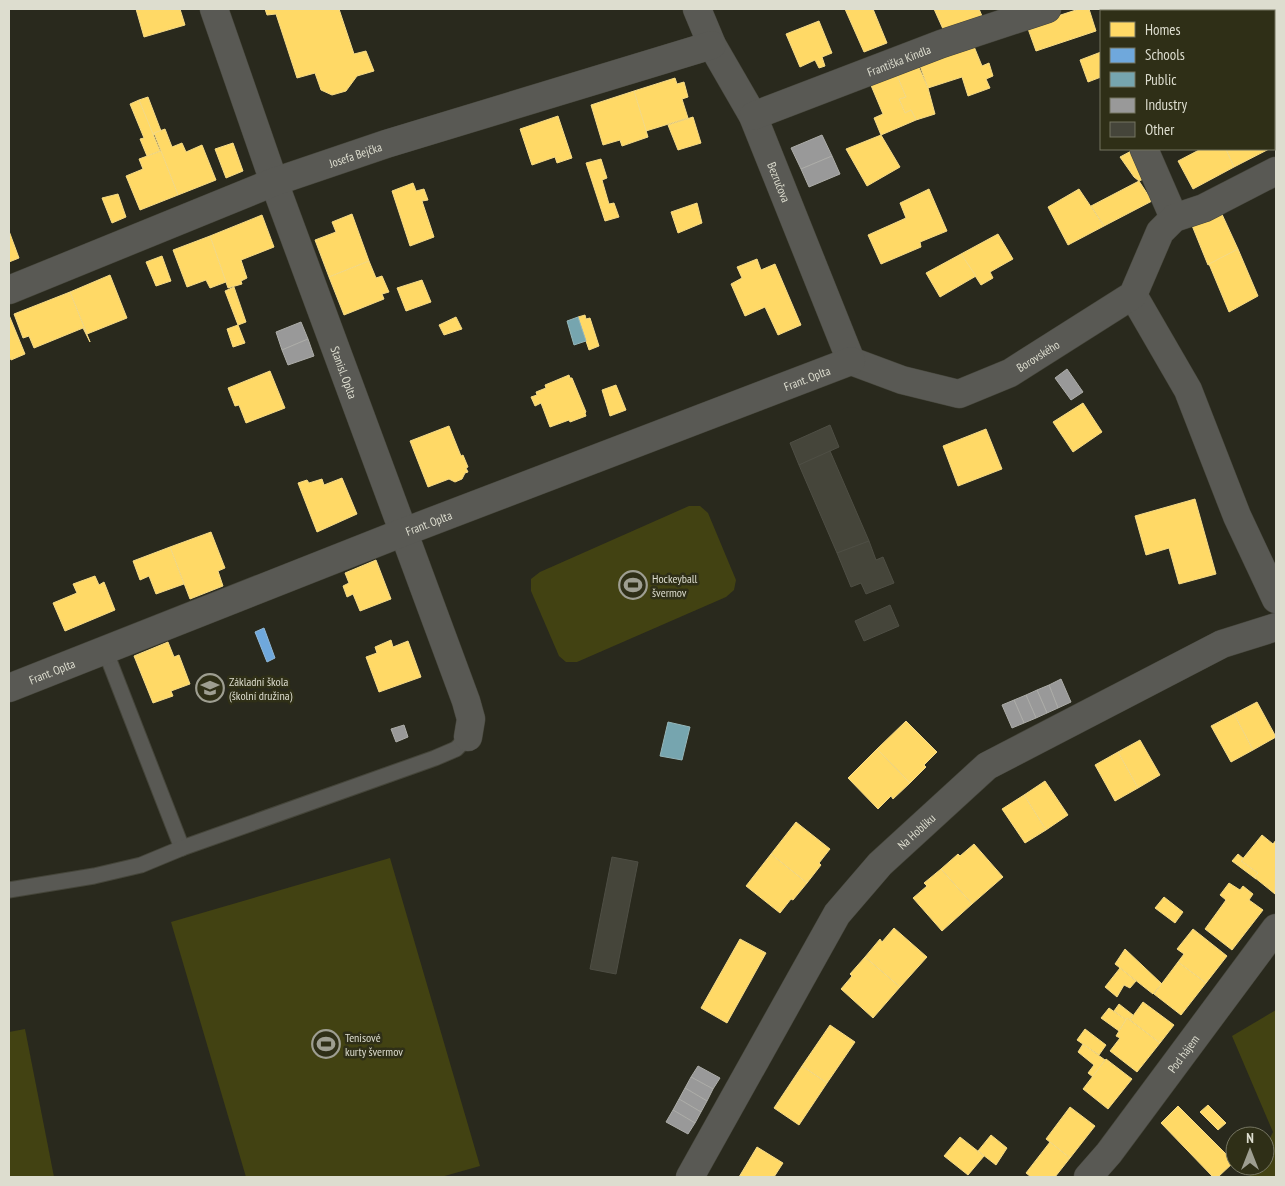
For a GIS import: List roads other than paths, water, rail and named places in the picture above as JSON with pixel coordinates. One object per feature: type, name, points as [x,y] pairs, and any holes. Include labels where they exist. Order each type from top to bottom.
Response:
[{"type":"street","name":"Stanisl. Oplta","points":[[214,9],[274,182],[466,701],[471,719],[468,737]]},
{"type":"street","name":"Bezručova","points":[[697,9],[712,44],[753,116],[851,361]]},
{"type":"street","name":"Františka Kindla","points":[[753,116],[941,44],[1047,9]]},
{"type":"street","name":"Josefa Bejčka","points":[[9,290],[274,182],[386,144],[712,44]]},
{"type":"street","points":[[1144,150],[1174,218]]},
{"type":"street","points":[[1276,171],[1204,208],[1174,218],[1160,232],[1133,295],[1188,390],[1236,516],[1276,599]]},
{"type":"street","name":"Borovského","points":[[851,361],[902,380],[959,394],[1010,373],[1133,295]]},
{"type":"street","name":"Frant. Oplta","points":[[9,688],[404,532],[851,361]]},
{"type":"street","name":"Na Hoblíku","points":[[690,1177],[837,914],[880,864],[987,766],[1222,644],[1276,627]]},
{"type":"street","name":"Pod hájem","points":[[1088,1177],[1109,1153],[1276,928]]},
{"type":"lane","points":[[105,650],[182,848]]},
{"type":"lane","points":[[9,890],[94,876],[141,865],[182,848],[435,758],[456,748],[468,737]]},
{"type":"place","name":"Hockeyball švermov","points":[[633,585]]},
{"type":"place","name":"Základní škola (školní družina)","points":[[210,688]]},
{"type":"place","name":"Tenisové kurty švermov","points":[[326,1044]]}]
